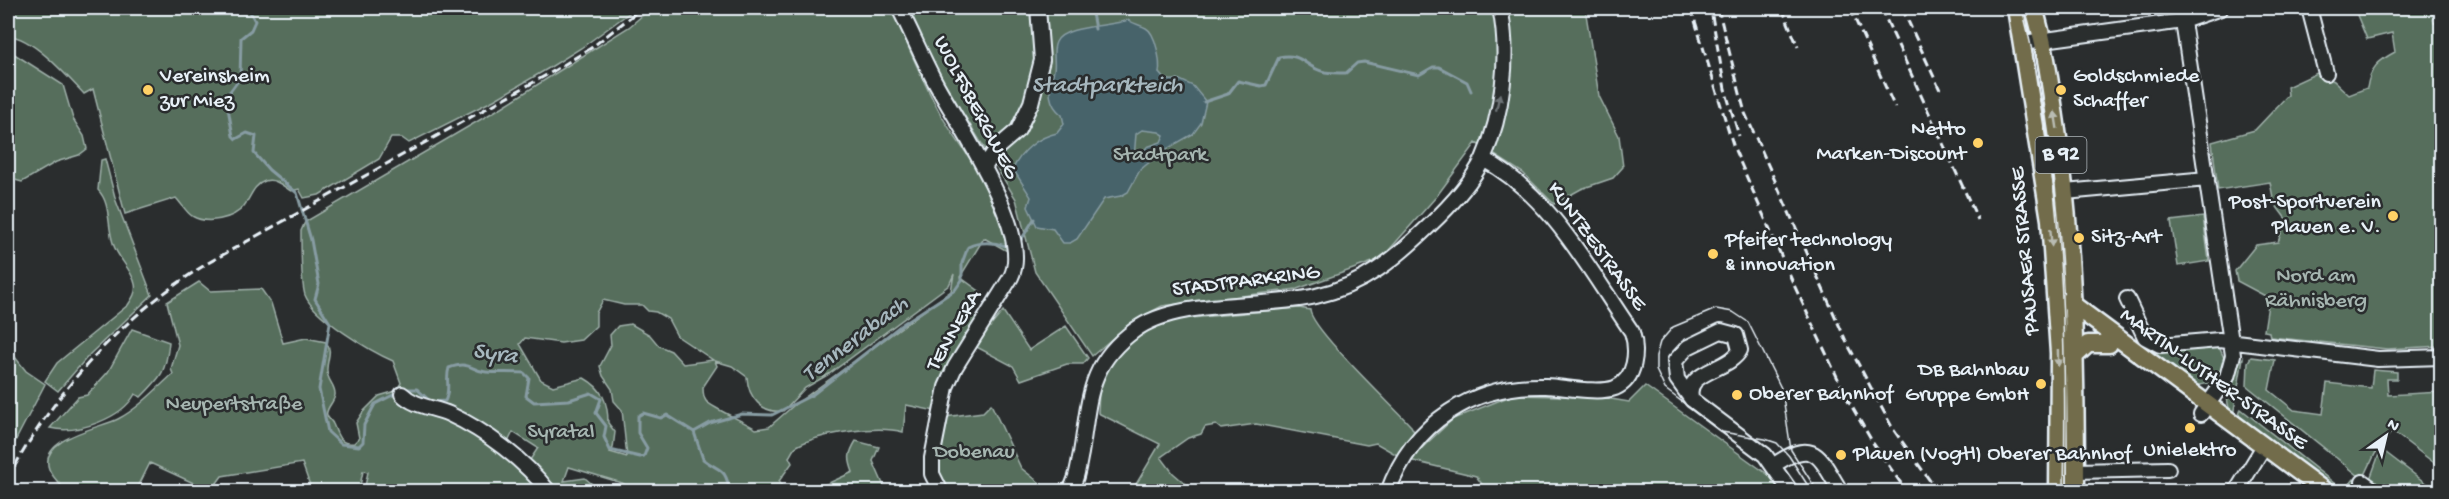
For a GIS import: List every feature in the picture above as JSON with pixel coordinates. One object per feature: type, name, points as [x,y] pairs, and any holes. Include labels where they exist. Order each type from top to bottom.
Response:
[{"type":"main road","name":"PAUSAER STRASSE","points":[[2016,8],[2045,180],[2059,353],[2058,492]]},
{"type":"main road","name":"PAUSAER STRASSE","points":[[2034,8],[2042,40],[2065,192],[2076,355],[2076,492]]},
{"type":"main road","points":[[2055,299],[2074,310]]},
{"type":"main road","name":"MARTIN-LUTHER-STRASSE","points":[[2074,310],[2109,344],[2261,450],[2326,492]]},
{"type":"main road","name":"MARTIN-LUTHER-STRASSE","points":[[2074,310],[2204,410]]},
{"type":"main road","points":[[2076,355],[2088,344],[2109,344]]},
{"type":"main road","name":"MARTIN-LUTHER-STRASSE","points":[[2261,450],[2310,492]]},
{"type":"street","name":"WOLFSBERGWEG","points":[[899,8],[933,78],[975,154],[985,166],[1012,229]]},
{"type":"street","points":[[985,166],[997,148],[1018,130],[1031,103],[1042,60],[1038,8]]},
{"type":"street","name":"STADTPARKRING","points":[[1069,492],[1078,471],[1092,384],[1099,366],[1136,329],[1166,313],[1297,300],[1340,290],[1369,277],[1410,247],[1444,213],[1483,159],[1502,83],[1505,52],[1500,8]]},
{"type":"street","points":[[2023,43],[2221,8]]},
{"type":"street","points":[[2309,8],[2326,73]]},
{"type":"street","points":[[2182,14],[2231,343],[2232,364],[2204,410]]},
{"type":"street","name":"KUNTZESTRASSE","points":[[1388,492],[1400,462],[1421,434],[1433,421],[1469,399],[1515,387],[1602,390],[1616,387],[1625,380],[1634,366],[1636,351],[1632,332],[1545,207],[1519,181],[1483,159]]},
{"type":"street","points":[[2065,192],[2207,179]]},
{"type":"street","name":"TENNERA","points":[[941,492],[932,474],[932,458],[943,397],[955,367],[1015,270],[1012,229]]},
{"type":"street","points":[[2127,299],[2145,338],[2156,344],[2219,340],[2378,359],[2442,357]]},
{"type":"street","points":[[1692,400],[1690,391],[1694,381],[1738,355],[1740,345],[1731,332],[1713,334],[1688,347],[1677,356],[1674,367],[1677,379],[1692,400],[1759,449],[1774,465],[1791,492]]},
{"type":"street","points":[[402,394],[417,404],[448,413],[475,428],[533,472],[549,492]]},
{"type":"street","points":[[2236,492],[2261,450]]},
{"type":"street","points":[[1774,465],[1797,452],[1811,452],[1822,462],[1841,492]]},
{"type":"street","points":[[2076,471],[2168,469]]},
{"type":"street","points":[[2362,482],[2377,492]]},
{"type":"green space","points":[[8,8],[636,8],[581,48],[494,100],[409,143],[402,138],[391,138],[379,159],[319,195],[304,198],[299,189],[291,191],[269,180],[255,188],[240,211],[220,219],[205,220],[192,216],[176,198],[125,214],[93,89],[84,94],[38,50],[27,42],[8,36]]},
{"type":"green space","points":[[651,8],[891,8],[940,113],[993,194],[1006,231],[1009,252],[984,238],[960,277],[982,293],[969,313],[990,327],[1003,311],[1029,350],[1066,326],[1088,358],[1083,364],[1067,364],[1021,380],[1013,366],[973,345],[935,411],[906,405],[903,432],[865,430],[834,434],[807,441],[794,449],[789,457],[792,463],[779,481],[783,488],[818,488],[853,472],[850,457],[856,441],[879,447],[873,461],[886,491],[636,491],[622,483],[569,467],[564,481],[585,478],[600,491],[556,491],[528,463],[538,448],[513,432],[506,446],[478,433],[547,491],[364,491],[368,472],[363,471],[359,491],[312,491],[302,463],[222,476],[211,491],[150,463],[136,491],[66,491],[54,478],[49,469],[48,458],[61,442],[126,415],[173,374],[171,369],[178,345],[167,302],[199,282],[210,291],[261,289],[271,303],[283,343],[306,338],[326,342],[329,352],[327,373],[335,395],[327,416],[342,441],[354,443],[359,438],[356,423],[363,412],[379,396],[396,391],[401,383],[393,361],[344,333],[310,304],[305,295],[302,273],[301,231],[305,222],[502,107],[629,27]],"holes":[[[954,274],[951,291],[793,406],[769,427],[756,429],[714,407],[705,399],[703,387],[717,366],[715,361],[732,366],[747,377],[753,397],[763,407],[783,411],[805,388],[829,374],[949,285]],[[603,300],[624,305],[642,305],[648,311],[656,312],[668,319],[677,336],[713,360],[683,364],[671,351],[659,346],[650,335],[631,324],[618,326],[610,335],[611,345],[600,366],[603,376],[612,389],[614,401],[622,410],[627,457],[610,452],[613,448],[615,432],[608,423],[607,408],[600,391],[584,378],[553,386],[541,380],[520,344],[525,338],[561,343],[581,340],[596,326],[596,313]]]},
{"type":"green space","name":"Stadtpark","points":[[906,8],[1585,8],[1599,96],[1619,136],[1623,167],[1613,178],[1581,189],[1554,204],[1523,173],[1476,143],[1436,197],[1381,259],[1297,289],[1162,306],[1130,323],[1092,356],[1035,272],[1016,199],[940,76]]},
{"type":"green space","name":"Nord am Rähnisberg","points":[[2354,8],[2431,8],[2434,23],[2442,23],[2441,346],[2387,349],[2270,337],[2269,332],[2264,331],[2269,298],[2237,281],[2235,271],[2256,245],[2278,242],[2286,219],[2274,203],[2270,182],[2218,190],[2212,142],[2255,130],[2288,95],[2287,87],[2317,73],[2334,81],[2349,95],[2367,88],[2370,75],[2376,66],[2395,52],[2392,33],[2367,39]]},
{"type":"green space","points":[[8,50],[63,85],[73,119],[84,136],[87,149],[79,155],[56,162],[22,182],[8,178]]},
{"type":"green space","points":[[105,159],[116,201],[152,295],[90,354],[58,391],[45,381],[57,363],[128,305],[134,295],[135,284],[131,273],[115,248],[105,201],[98,190],[101,160]]},
{"type":"green space","points":[[2203,217],[2209,261],[2178,266],[2171,221]]},
{"type":"green space","points":[[1299,308],[1310,310],[1314,320],[1338,350],[1411,426],[1414,432],[1397,455],[1376,443],[1367,445],[1256,424],[1221,429],[1216,425],[1205,427],[1201,434],[1188,438],[1161,457],[1173,473],[1194,491],[1132,491],[1160,444],[1098,413],[1101,377],[1111,357],[1138,336],[1180,319]]},
{"type":"green space","points":[[132,329],[169,342],[162,373],[154,384],[141,397],[135,394],[129,403],[98,423],[73,429],[50,428],[78,397],[87,395],[108,372]]},
{"type":"green space","points":[[2139,340],[2150,349],[2219,347],[2225,360],[2220,372],[2213,380],[2208,383],[2189,385],[2131,341]]},
{"type":"green space","points":[[8,352],[11,352],[26,371],[45,384],[8,455]]},
{"type":"green space","points":[[2251,357],[2275,360],[2269,390],[2294,410],[2323,414],[2327,383],[2371,388],[2373,370],[2397,372],[2397,379],[2387,379],[2388,395],[2441,392],[2441,468],[2392,431],[2375,454],[2365,475],[2359,476],[2247,386],[2248,362]]},
{"type":"green space","points":[[2243,358],[2233,416],[2229,409],[2227,394],[2234,371]]},
{"type":"green space","points":[[1645,386],[1770,476],[1781,491],[1487,491],[1476,476],[1409,460],[1453,419],[1513,395],[1599,397],[1629,402]]},
{"type":"green space","name":"Dobenau","points":[[991,404],[1021,468],[1050,491],[949,491],[943,483],[938,455],[945,417],[983,412]]},
{"type":"green space","points":[[2241,409],[2344,491],[2336,491],[2238,418]]},
{"type":"green space","points":[[2381,449],[2436,491],[2399,491],[2385,483],[2381,490],[2370,479]]},
{"type":"green space","points":[[2354,479],[2361,485],[2357,491],[2344,491]]},
{"type":"water","name":"Stadtparkteich","points":[[1128,20],[1150,31],[1157,49],[1159,73],[1167,80],[1178,79],[1193,86],[1206,102],[1201,123],[1193,134],[1163,151],[1140,170],[1128,192],[1121,196],[1104,199],[1077,239],[1070,243],[1063,243],[1053,229],[1037,226],[1028,207],[1031,197],[1013,169],[1031,146],[1057,133],[1064,124],[1062,115],[1057,111],[1050,96],[1054,50],[1060,36],[1077,29]],"holes":[[[1142,130],[1159,132],[1164,135],[1161,142],[1147,147],[1138,158],[1134,158],[1136,134]]]},
{"type":"waterway","name":"Syra","points":[[248,8],[255,21],[251,30],[241,38],[240,78],[226,97],[233,136],[236,139],[247,133],[256,136],[254,153],[269,170],[297,193],[311,240],[319,284],[315,299],[330,323],[319,389],[328,432],[341,444],[359,446],[363,442],[364,425],[375,404],[399,392]]},
{"type":"waterway","points":[[1091,8],[1095,29]]},
{"type":"waterway","name":"Tennerabach","points":[[1204,102],[1228,94],[1238,81],[1266,85],[1279,57],[1287,56],[1299,58],[1318,70],[1330,73],[1346,73],[1357,63],[1364,62],[1419,75],[1433,67],[1439,67],[1467,82],[1471,91]]},
{"type":"waterway","name":"Tennerabach","points":[[1018,245],[1034,219]]},
{"type":"waterway","name":"Tennerabach","points":[[694,432],[710,423],[742,414],[772,415],[812,395],[904,323],[955,290],[962,280],[962,263],[968,247],[987,243],[1006,246]]},
{"type":"waterway","name":"Syra","points":[[404,389],[417,389],[431,402],[445,401],[448,392],[449,368],[467,365],[486,372],[524,373],[529,378],[526,396],[534,402],[569,400],[591,393],[601,399],[596,413],[606,426],[604,437],[610,450],[640,457],[644,456],[647,448],[638,433],[638,416],[643,413],[661,418],[667,415],[694,432],[703,459],[724,474],[730,492]]},
{"type":"tram line","points":[[2022,8],[2046,127],[2054,187],[2063,309],[2064,492]]},
{"type":"tram line","points":[[1812,492],[1789,456],[1777,443],[1722,432],[1665,389],[1656,370],[1656,356],[1660,342],[1673,327],[1716,309],[1733,312],[1748,322],[1782,390],[1791,450],[1818,492]]},
{"type":"railway","points":[[8,478],[48,414],[94,357],[119,331],[176,284],[208,263],[552,72],[591,48],[642,8]]},
{"type":"railway","points":[[1691,8],[1734,148],[1794,285],[1848,400],[1873,443],[1907,492]]},
{"type":"railway","points":[[1718,8],[1745,113],[1846,341],[1893,429],[1938,492]]},
{"type":"railway","points":[[1782,8],[1798,47]]},
{"type":"railway","points":[[1850,8],[1895,108]]},
{"type":"railway","points":[[1881,8],[1978,220]]},
{"type":"railway","points":[[1902,8],[1940,90]]},
{"type":"railway","points":[[1712,16],[1725,89],[1739,136]]},
{"type":"place","name":"Vereinsheim zur Miez","points":[[148,90]]},
{"type":"place","name":"Goldschmiede Schaffer","points":[[2061,90]]},
{"type":"place","name":"Netto Marken-Discount","points":[[1978,143]]},
{"type":"place","name":"Post-Sportverein Plauen e. V.","points":[[2393,216]]},
{"type":"place","name":"Sitz-Art","points":[[2079,238]]},
{"type":"place","name":"Pfeifer technology & innovation","points":[[1713,254]]},
{"type":"place","name":"DB Bahnbau Gruppe GmbH","points":[[2041,384]]},
{"type":"place","name":"Oberer Bahnhof","points":[[1737,395]]},
{"type":"place","name":"Unielektro","points":[[2190,428]]},
{"type":"place","name":"Plauen (Vogtl) Oberer Bahnhof","points":[[1841,455]]},
{"type":"park label","name":"Neupertstraße","points":[[234,405]]},
{"type":"park label","name":"Syratal","points":[[561,433]]}]
